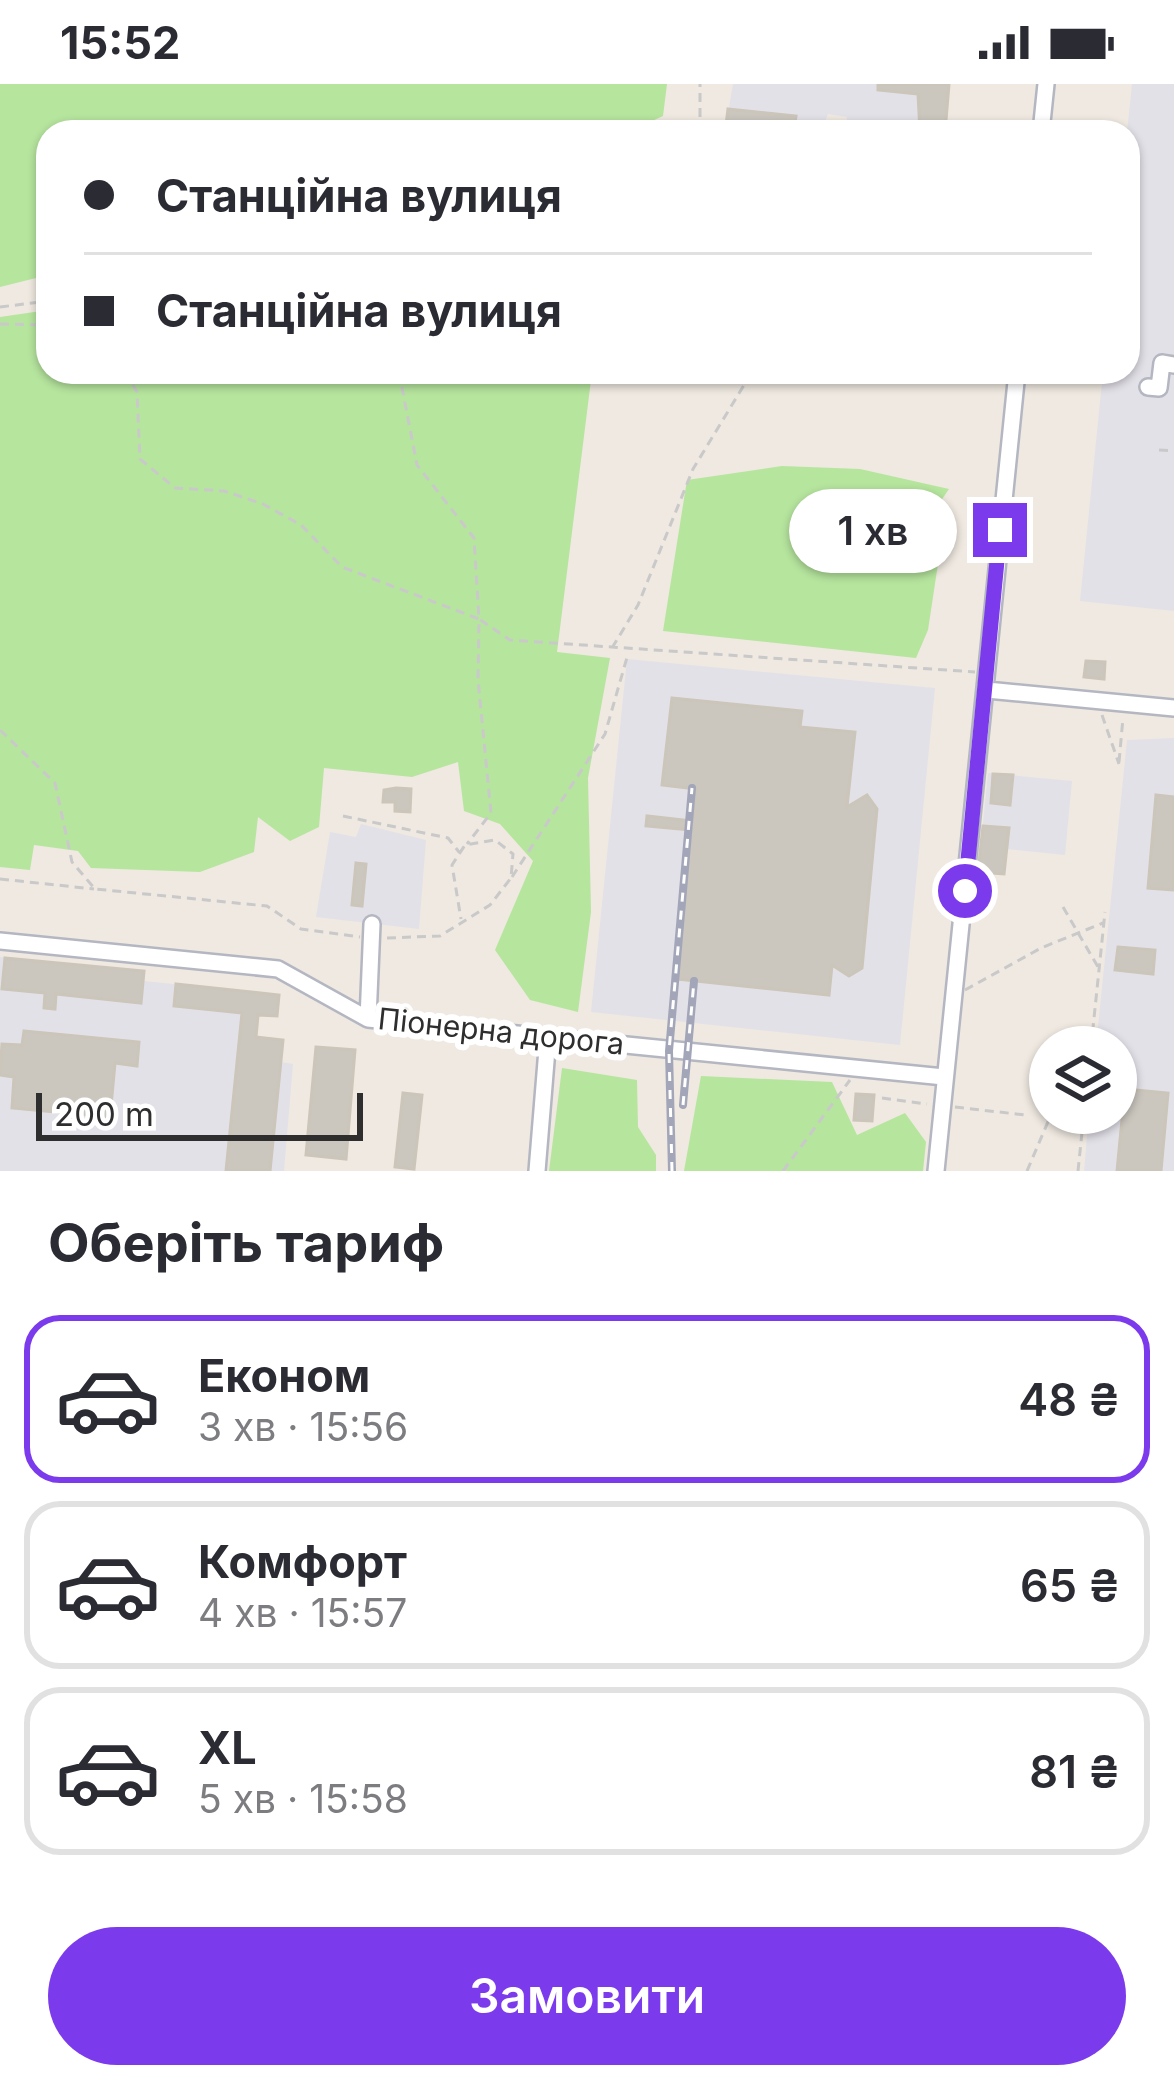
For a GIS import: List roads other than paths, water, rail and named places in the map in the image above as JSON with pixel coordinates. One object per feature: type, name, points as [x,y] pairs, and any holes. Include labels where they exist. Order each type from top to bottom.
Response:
[{"type":"street","points":[[1042,120],[1046,84]]},
{"type":"street","points":[[1148,386],[1159,388],[1162,363],[1174,365]]},
{"type":"street","points":[[936,1171],[1016,384]]},
{"type":"street","points":[[987,691],[1174,708]]},
{"type":"street","points":[[368,1019],[372,931]]},
{"type":"street","name":"Піонерна дорога","points":[[0,941],[278,969],[368,1019],[944,1078]]},
{"type":"street","points":[[537,1171],[548,1036]]},
{"type":"railway","points":[[672,1171],[669,1051],[692,788]]},
{"type":"railway","points":[[683,1105],[694,981]]}]
